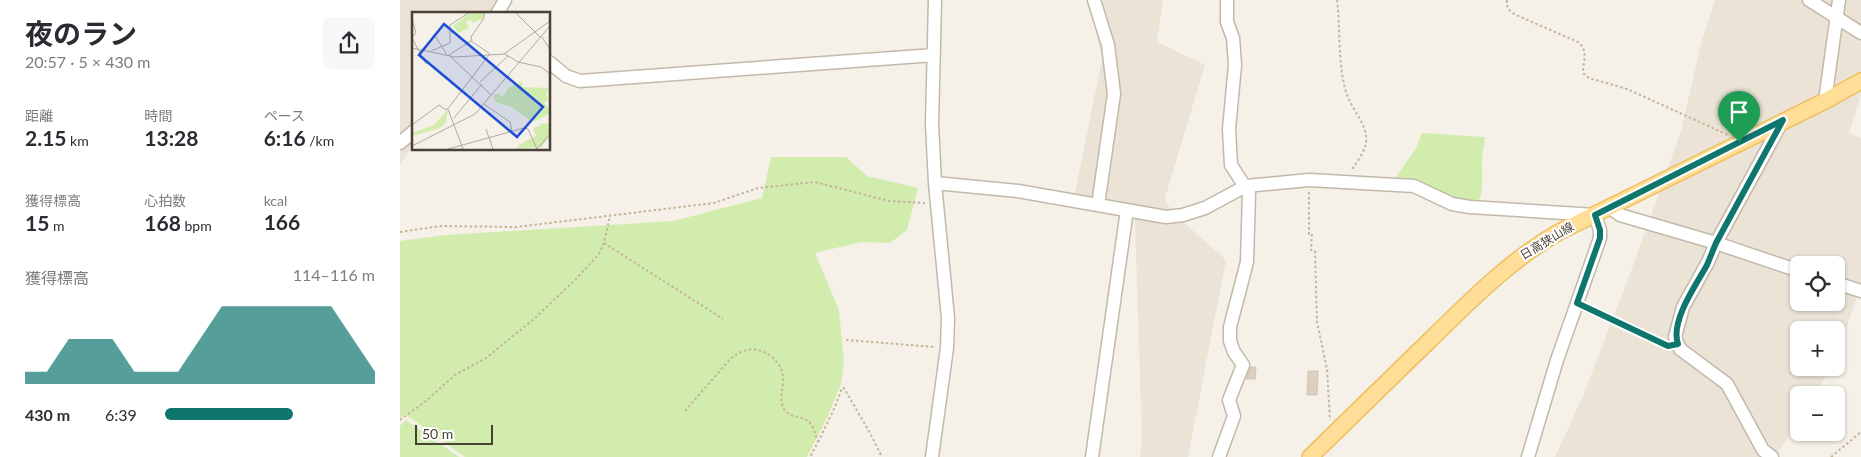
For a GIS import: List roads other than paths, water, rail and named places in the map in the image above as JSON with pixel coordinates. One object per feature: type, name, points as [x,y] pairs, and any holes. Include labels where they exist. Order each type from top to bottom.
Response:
[{"type":"main road","name":"日高狭山線","points":[[1310,457],[1508,266],[1533,246],[1861,81]]},
{"type":"street","points":[[497,12],[505,0]]},
{"type":"street","points":[[932,457],[947,348],[948,318],[935,183],[932,124],[935,0]]},
{"type":"street","points":[[1094,0],[1108,45],[1114,94],[1098,206]]},
{"type":"street","points":[[1219,457],[1234,416],[1229,400],[1243,365],[1234,352],[1230,341],[1230,326],[1247,262],[1249,193],[1231,165],[1229,129],[1235,65],[1233,38],[1227,22],[1227,0]]},
{"type":"street","points":[[1809,0],[1861,33]]},
{"type":"street","points":[[1824,101],[1839,0]]},
{"type":"street","points":[[550,63],[566,76],[580,81],[934,55]]},
{"type":"street","points":[[1772,457],[1763,450],[1726,384],[1680,349],[1675,337],[1683,307],[1783,120]]},
{"type":"street","points":[[400,143],[412,133]]},
{"type":"street","points":[[935,183],[1018,191],[1166,216],[1183,215],[1205,208],[1246,186],[1309,180],[1345,181],[1414,186],[1452,204],[1470,207],[1595,215],[1600,230],[1600,238],[1557,360],[1528,457]]},
{"type":"street","points":[[1609,207],[1620,215],[1716,243],[1790,268]]},
{"type":"street","points":[[1092,457],[1127,210]]},
{"type":"street","points":[[1845,286],[1861,291]]}]
